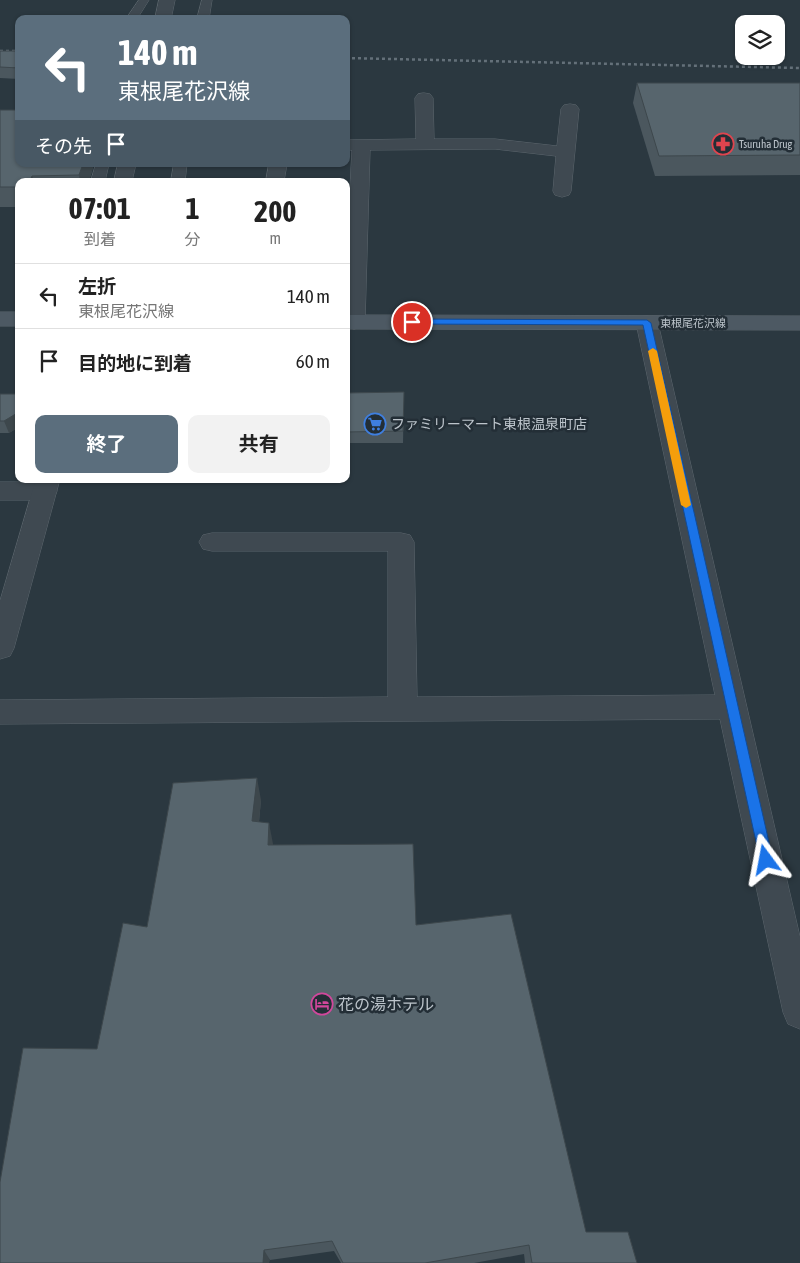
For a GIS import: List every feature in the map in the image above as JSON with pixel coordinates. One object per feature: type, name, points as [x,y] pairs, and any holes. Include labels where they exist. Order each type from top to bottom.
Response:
[{"type":"main road","points":[[0,319],[15,319]]},
{"type":"main road","name":"東根尾花沢線","points":[[350,322],[800,323]]},
{"type":"street","points":[[164,15],[167,0]]},
{"type":"street","points":[[424,98],[425,144]]},
{"type":"street","points":[[562,191],[570,109]]},
{"type":"street","points":[[350,322],[354,145],[495,144],[565,152]]},
{"type":"street","points":[[647,323],[731,707],[790,917],[800,1012]]},
{"type":"street","points":[[0,491],[46,485],[0,648]]},
{"type":"street","points":[[212,542],[401,542],[403,710]]},
{"type":"street","points":[[0,712],[731,707]]},
{"type":"lane","points":[[134,15],[144,0]]},
{"type":"lane","points":[[204,15],[206,0]]},
{"type":"building","points":[[0,51],[15,51],[15,68],[0,67]]},
{"type":"building","name":"Tsuruha Drug","points":[[637,83],[800,83],[800,155],[659,156]]},
{"type":"building","points":[[0,110],[15,110],[15,167],[82,167],[79,175],[15,178],[15,187],[0,187]]},
{"type":"building","name":"ファミリーマート東根温泉町店","points":[[404,392],[403,431],[350,432],[350,393]]},
{"type":"building","points":[[0,394],[15,394],[15,414],[4,421],[0,421]]},
{"type":"building","name":"花の湯ホテル","points":[[257,778],[252,821],[269,823],[268,845],[413,844],[416,925],[511,914],[586,1232],[628,1232],[637,1263],[532,1263],[529,1245],[425,1263],[343,1263],[332,1241],[264,1250],[263,1263],[0,1263],[0,1182],[23,1048],[97,1049],[123,923],[147,927],[173,783]]},
{"type":"railway","points":[[0,51],[15,51]]},
{"type":"railway","points":[[350,58],[800,68]]},
{"type":"slow traffic","points":[[653,351],[686,505]]},
{"type":"place","name":"Tsuruha Drug","points":[[723,144]]},
{"type":"place","name":"ファミリーマート東根温泉町店","points":[[375,424]]},
{"type":"place","name":"花の湯ホテル","points":[[322,1004]]},
{"type":"route","points":[[412,322],[647,323],[766,860]]}]
